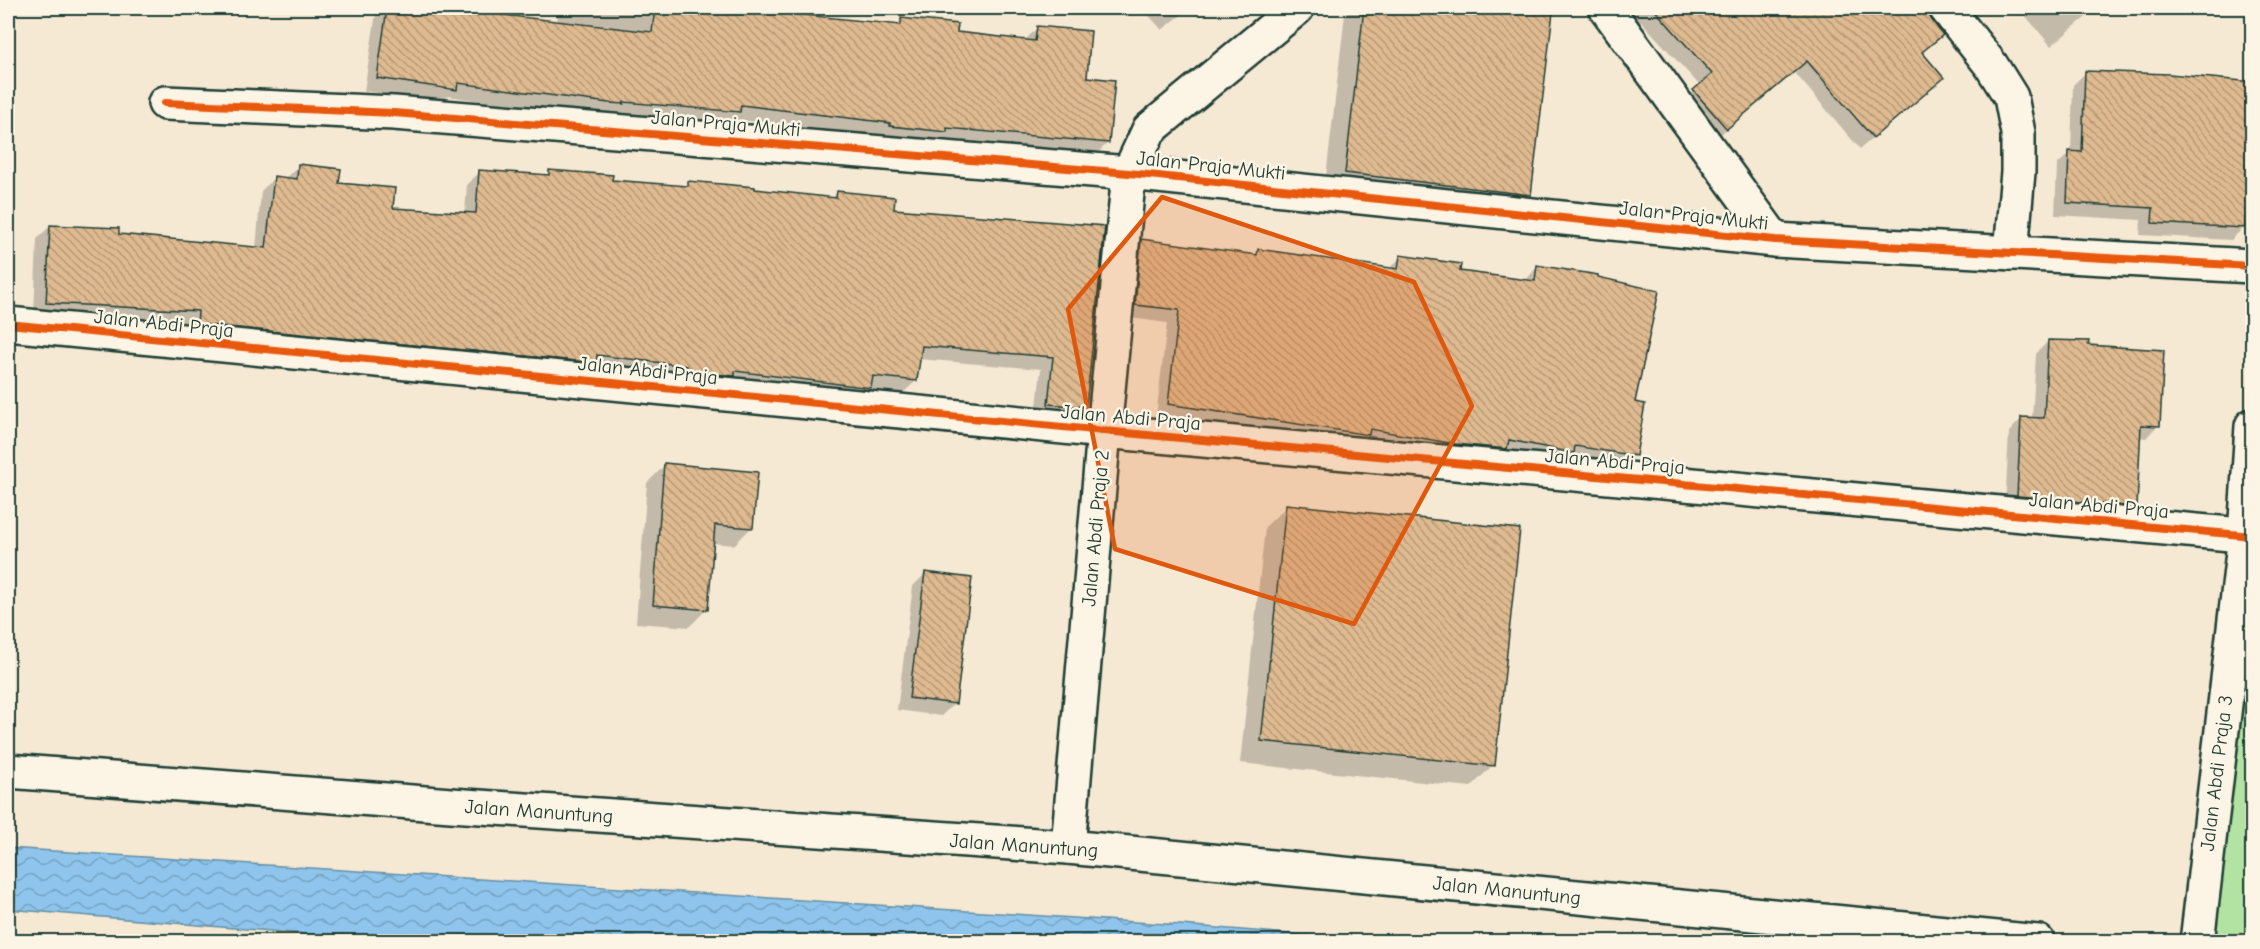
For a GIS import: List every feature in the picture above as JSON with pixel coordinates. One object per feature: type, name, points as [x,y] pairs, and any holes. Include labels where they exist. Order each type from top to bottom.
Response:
[{"type":"street","points":[[1606,8],[1775,240]]},
{"type":"street","points":[[1946,8],[1991,65],[2011,97],[2018,133],[2018,172],[2011,253]]},
{"type":"street","name":"Jalan Praja Mukti","points":[[1129,172],[1149,130],[1290,10]]},
{"type":"street","name":"Jalan Praja Mukti","points":[[165,103],[394,113],[1129,172],[1775,240],[2253,266]]},
{"type":"street","name":"Jalan Abdi Praja 2","points":[[1068,847],[1129,172]]},
{"type":"street","name":"Jalan Abdi Praja","points":[[8,324],[1104,431],[2249,535]]},
{"type":"street","name":"Jalan Abdi Praja 3","points":[[2197,942],[2249,535],[2253,426]]},
{"type":"street","name":"Jalan Manuntung","points":[[8,771],[451,805],[1068,847],[2038,942]]},
{"type":"highlighted area","points":[[1162,197],[1414,282],[1472,406],[1354,624],[1115,549],[1068,309]]},
{"type":"green space","points":[[2252,594],[2252,941],[2213,941]]},
{"type":"water","points":[[8,848],[1181,925],[1377,941],[401,942],[8,909]]},
{"type":"building","points":[[387,8],[469,8],[468,11],[652,32],[655,8],[737,8],[901,25],[901,18],[958,24],[957,32],[1035,41],[1037,26],[1091,31],[1087,77],[1115,80],[1109,143],[947,128],[947,132],[741,105],[740,112],[624,102],[624,104],[609,103],[458,83],[457,90],[377,78]]},
{"type":"building","points":[[1364,8],[1512,8],[1553,12],[1531,195],[1345,173]]},
{"type":"building","points":[[1653,8],[1928,8],[1931,19],[1943,35],[1922,52],[1944,78],[1873,138],[1807,61],[1727,129],[1693,90],[1712,74]]},
{"type":"building","points":[[2085,71],[2169,74],[2253,82],[2253,159],[2249,159],[2245,228],[2152,223],[2153,208],[2067,203],[2069,151],[2082,152]]},
{"type":"building","points":[[298,164],[341,169],[339,183],[395,188],[393,208],[476,213],[479,170],[549,175],[549,170],[613,175],[612,180],[688,186],[688,181],[836,198],[837,191],[895,197],[894,209],[1105,226],[1086,407],[1048,404],[1053,357],[922,346],[917,381],[873,376],[871,388],[735,371],[735,376],[687,371],[687,366],[597,355],[596,363],[197,324],[198,311],[46,303],[50,225],[119,228],[119,234],[266,248],[274,176],[297,179]]},
{"type":"building","points":[[1141,239],[1257,255],[1258,249],[1398,269],[1400,255],[1461,264],[1460,271],[1535,281],[1537,265],[1598,275],[1598,277],[1659,291],[1635,402],[1645,404],[1636,456],[1575,446],[1574,453],[1509,440],[1507,449],[1455,444],[1370,429],[1369,435],[1168,404],[1179,310],[1135,305]]},
{"type":"building","points":[[2048,340],[2089,341],[2088,345],[2164,350],[2160,426],[2141,425],[2137,507],[2017,496],[2021,417],[2044,418]]},
{"type":"building","points":[[664,463],[758,472],[753,528],[715,525],[708,610],[653,605]]},
{"type":"building","points":[[1286,504],[1520,529],[1495,766],[1261,741]]},
{"type":"building","points":[[925,572],[972,578],[956,704],[909,698]]},
{"type":"cycle path","points":[[165,103],[394,113],[1129,173],[1775,240],[2252,266]]},
{"type":"cycle path","points":[[8,324],[1104,431],[2252,536]]}]
